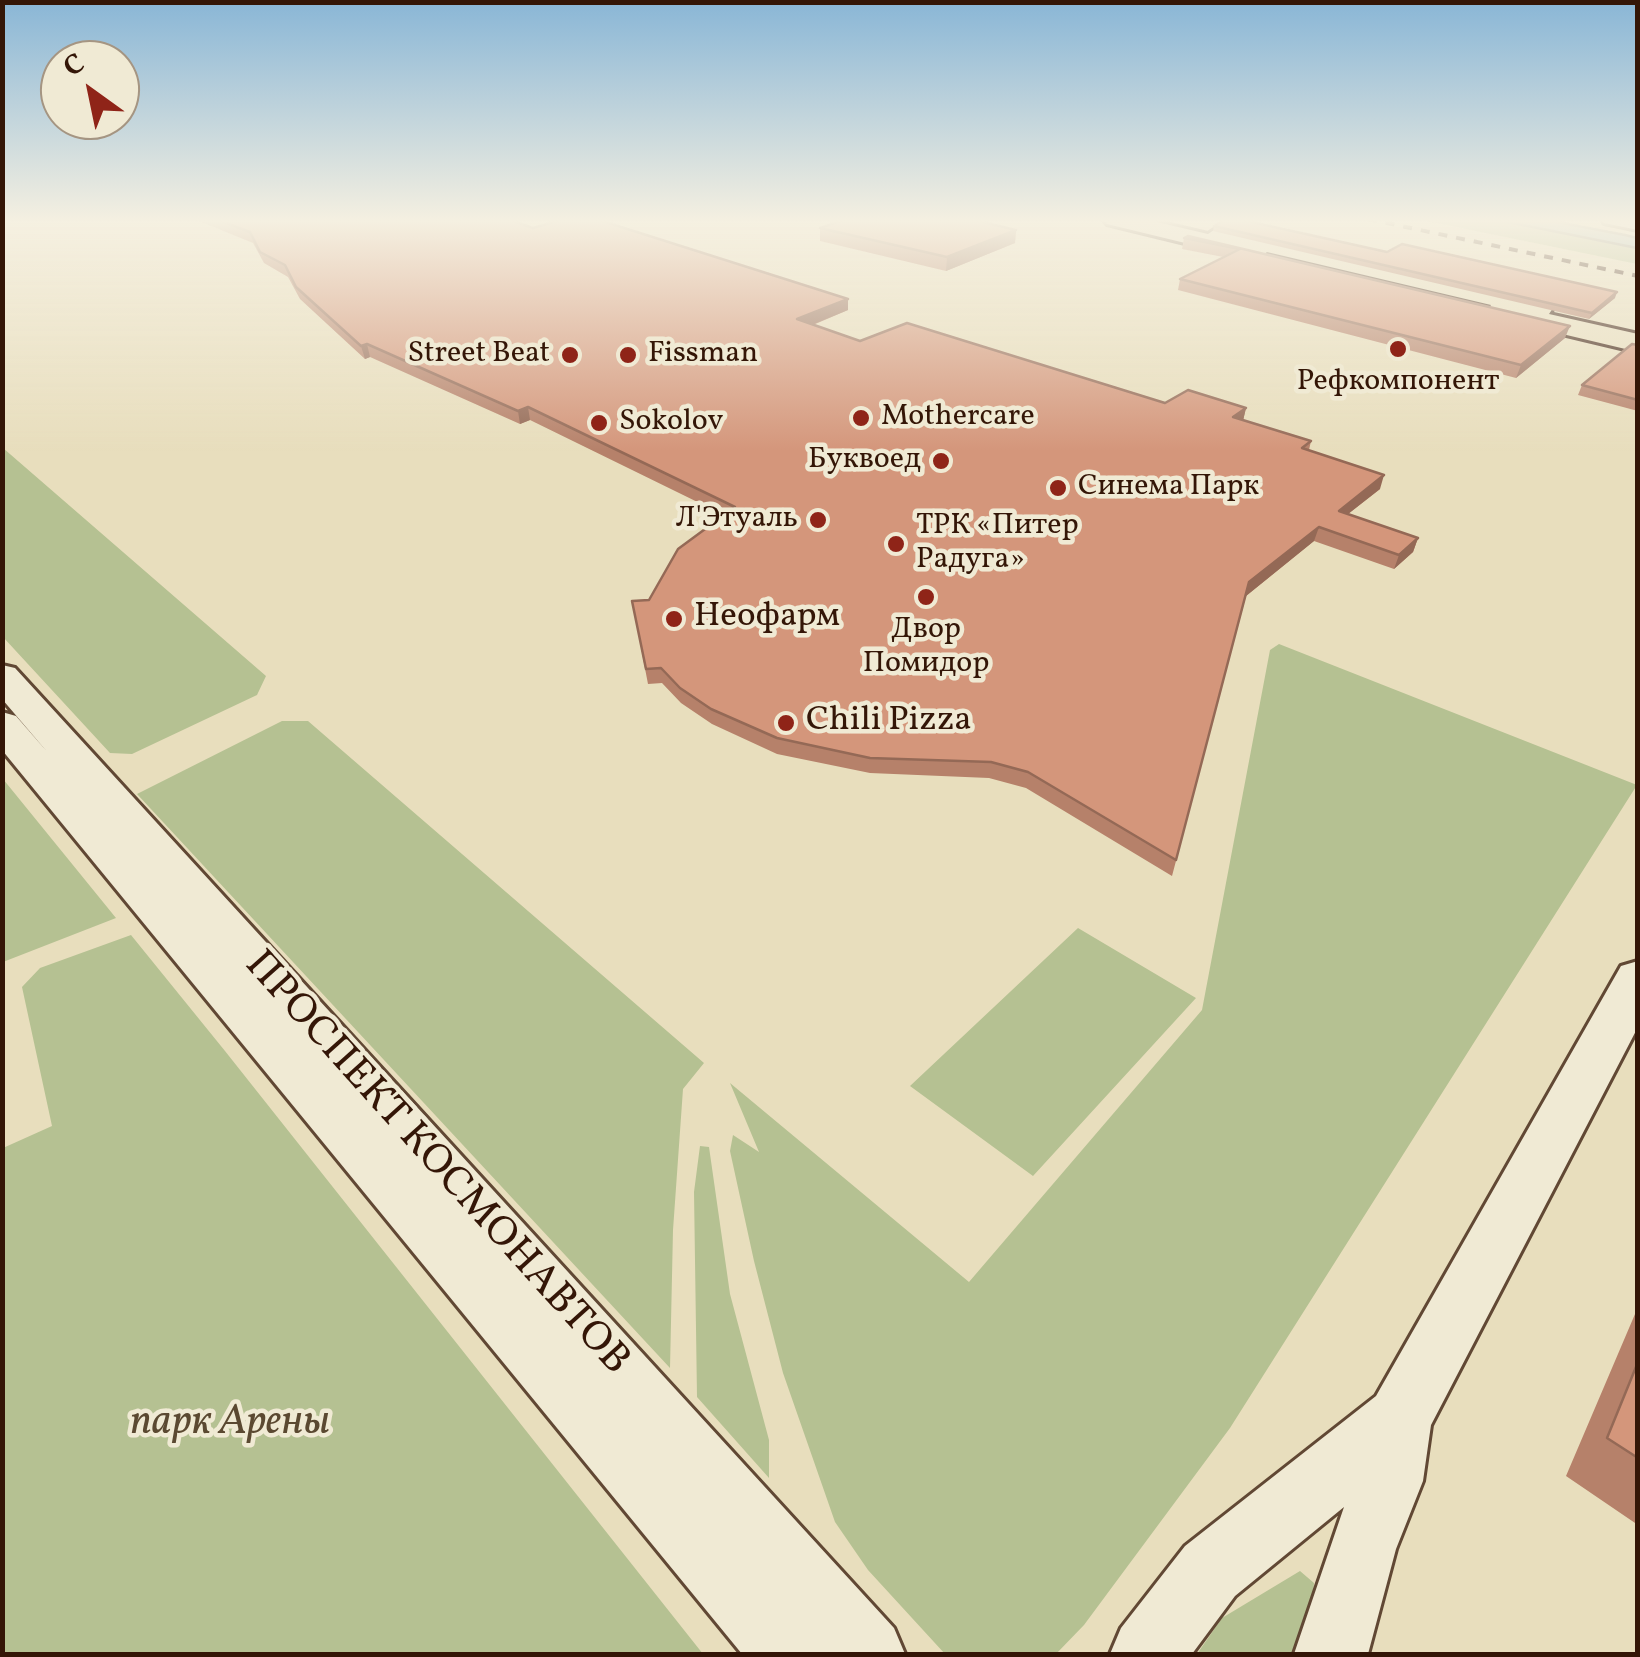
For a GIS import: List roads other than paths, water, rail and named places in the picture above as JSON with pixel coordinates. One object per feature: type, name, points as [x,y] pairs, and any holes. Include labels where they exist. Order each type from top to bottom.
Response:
[{"type":"main road","points":[[1441,296],[1638,343]]},
{"type":"main road","points":[[1489,296],[1638,331]]},
{"type":"street","name":"ПРОСПЕКТ КОСМОНАВТОВ","points":[[2,676],[868,1654]]},
{"type":"street","name":"ПРОСПЕКТ КОСМОНАВТОВ","points":[[2,724],[789,1654]]},
{"type":"street","points":[[1331,1654],[1361,1549],[1389,1481],[1399,1419],[1638,980]]},
{"type":"street","points":[[1147,1654],[1210,1571],[1399,1419]]},
{"type":"place","name":"Рефкомпонент","points":[[1398,349]]},
{"type":"place","name":"Street Beat","points":[[570,355]]},
{"type":"place","name":"Fissman","points":[[628,355]]},
{"type":"place","name":"Mothercare","points":[[861,418]]},
{"type":"place","name":"Sokolov","points":[[599,423]]},
{"type":"place","name":"Буквоед","points":[[941,461]]},
{"type":"place","name":"Синема Парк","points":[[1058,488]]},
{"type":"place","name":"Л'Этуаль","points":[[818,520]]},
{"type":"place","name":"ТРК «Питер Радуга»","points":[[896,544]]},
{"type":"place","name":"Двор Помидор","points":[[926,597]]},
{"type":"place","name":"Неофарм","points":[[674,619]]},
{"type":"place","name":"Chili Pizza","points":[[786,723]]},
{"type":"park label","name":"парк Арены","points":[[230,1425]]}]
